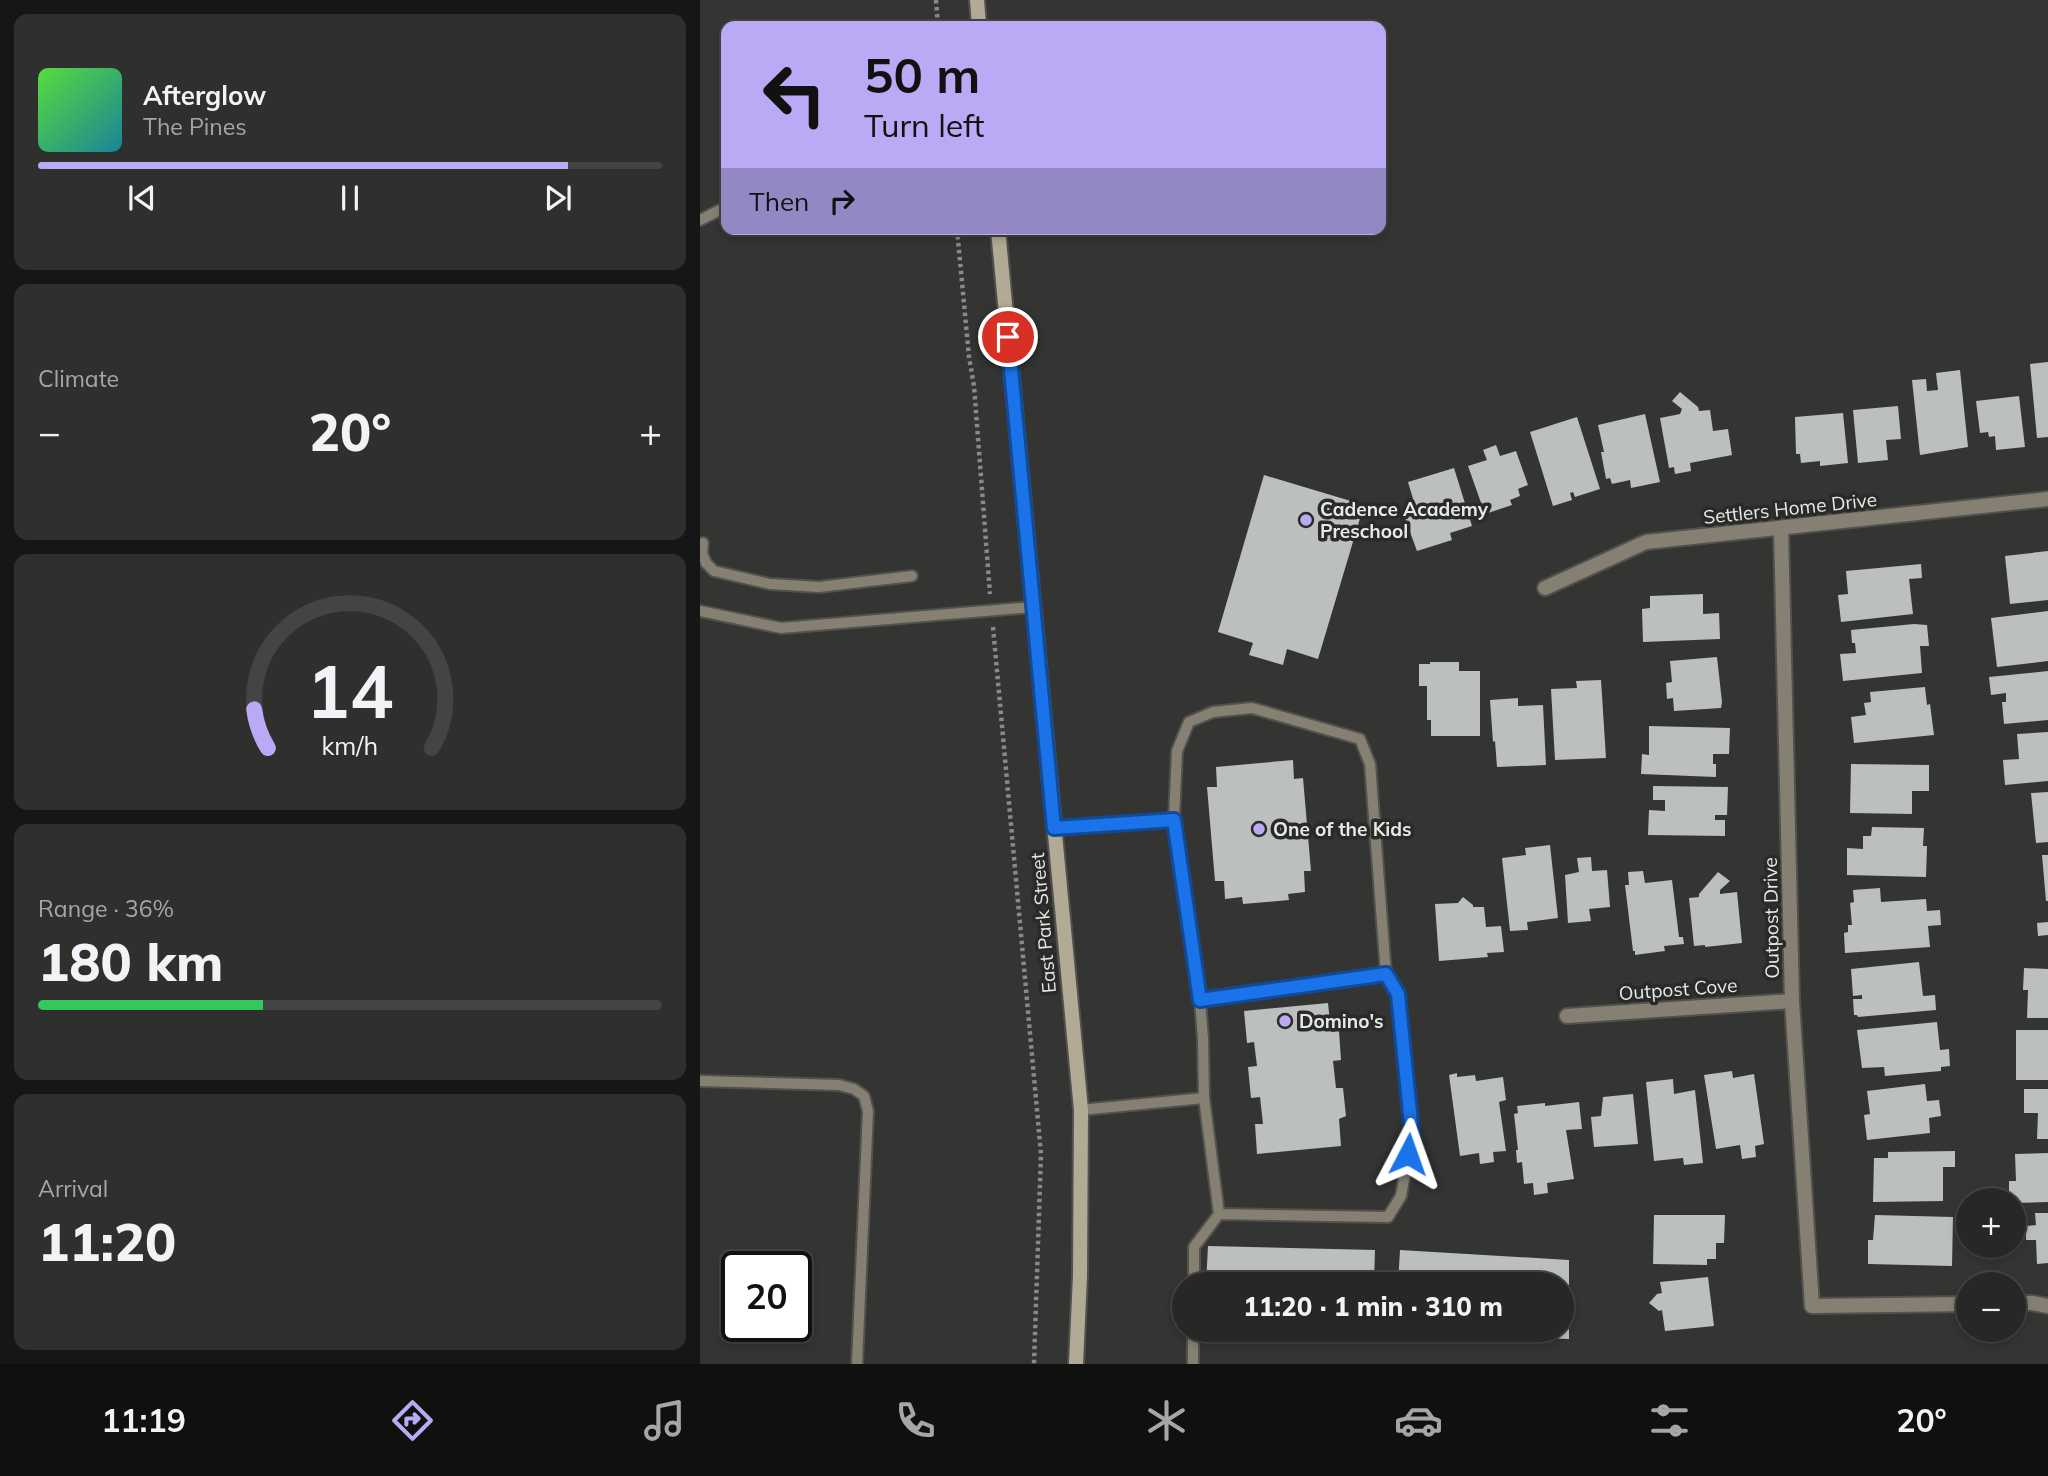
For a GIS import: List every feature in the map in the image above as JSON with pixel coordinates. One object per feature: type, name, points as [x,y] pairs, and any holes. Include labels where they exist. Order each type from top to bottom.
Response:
[{"type":"street","points":[[977,0],[979,21]]},
{"type":"street","name":"East Park Street","points":[[999,235],[1081,1110],[1080,1276],[1076,1364]]},
{"type":"street","name":"Settlers Home Drive","points":[[1545,588],[1646,542],[2048,499]]},
{"type":"street","name":"Outpost Drive","points":[[1782,528],[1792,1001],[1812,1306],[1956,1304]]},
{"type":"street","name":"Outpost Cove","points":[[1567,1016],[1792,1001]]},
{"type":"street","points":[[2026,1303],[2048,1306]]},
{"type":"lane","points":[[700,220],[721,210]]},
{"type":"lane","points":[[703,543],[702,553],[714,571],[770,584],[819,587],[912,576]]},
{"type":"lane","points":[[700,611],[781,628],[1033,607]]},
{"type":"lane","points":[[1194,1272],[1194,1247],[1219,1214],[1204,1098],[1200,1000],[1174,820],[1177,751],[1189,722],[1205,714],[1252,708],[1360,739],[1370,764],[1386,974],[1398,994],[1412,1133],[1401,1196],[1388,1217],[1219,1214]]},
{"type":"lane","points":[[1054,828],[1174,820]]},
{"type":"lane","points":[[1200,1000],[1386,974]]},
{"type":"lane","points":[[700,1081],[839,1085],[854,1089],[864,1096],[868,1111],[857,1364]]},
{"type":"lane","points":[[1081,1110],[1204,1098]]},
{"type":"lane","points":[[1193,1342],[1193,1364]]},
{"type":"path","points":[[936,0],[938,21]]},
{"type":"path","points":[[958,235],[974,386],[1041,1154],[1034,1364]]},
{"type":"building","points":[[2048,362],[2048,437],[2037,438],[2030,364]]},
{"type":"building","points":[[1960,370],[1968,447],[1920,455],[1912,380],[1926,379],[1927,391],[1938,390],[1936,373]]},
{"type":"building","points":[[1680,392],[1698,407],[1699,411],[1710,410],[1713,431],[1728,429],[1732,455],[1690,463],[1691,471],[1675,474],[1674,467],[1669,468],[1660,418],[1680,414],[1682,409],[1672,401]]},
{"type":"building","points":[[2019,396],[2025,447],[1996,450],[1995,436],[1989,437],[1988,432],[1980,433],[1976,401]]},
{"type":"building","points":[[1898,406],[1901,439],[1886,440],[1888,460],[1858,463],[1853,410]]},
{"type":"building","points":[[1843,413],[1848,463],[1820,466],[1820,461],[1801,463],[1800,454],[1796,454],[1795,417]]},
{"type":"building","points":[[1645,414],[1660,482],[1631,488],[1630,480],[1612,484],[1610,478],[1606,479],[1598,425]]},
{"type":"building","points":[[1577,417],[1600,489],[1575,497],[1573,492],[1570,493],[1572,500],[1553,506],[1530,432]]},
{"type":"building","points":[[1496,445],[1500,456],[1516,451],[1528,485],[1518,489],[1520,496],[1510,500],[1512,505],[1485,514],[1468,466],[1487,460],[1483,450]]},
{"type":"building","points":[[1454,468],[1472,526],[1450,533],[1452,540],[1417,551],[1403,513],[1416,509],[1408,482]]},
{"type":"building","points":[[1264,475],[1364,505],[1318,659],[1287,649],[1283,665],[1249,655],[1253,643],[1218,632]]},
{"type":"building","points":[[2048,551],[2048,600],[2010,604],[2005,556]]},
{"type":"building","points":[[1921,564],[1922,578],[1909,579],[1913,614],[1841,622],[1838,595],[1848,594],[1846,571]]},
{"type":"building","points":[[1703,594],[1703,614],[1719,613],[1720,639],[1643,642],[1642,609],[1650,608],[1650,596]]},
{"type":"building","points":[[2048,611],[2048,661],[1997,667],[1991,618]]},
{"type":"building","points":[[1927,625],[1929,646],[1920,646],[1922,673],[1843,681],[1840,654],[1856,653],[1851,630]]},
{"type":"building","points":[[1717,657],[1721,708],[1674,711],[1673,698],[1667,699],[1666,683],[1672,682],[1670,661]]},
{"type":"building","points":[[1459,662],[1459,671],[1480,671],[1480,736],[1431,736],[1431,720],[1427,720],[1427,686],[1419,686],[1419,664]]},
{"type":"building","points":[[2048,671],[2048,720],[2004,724],[2002,702],[2006,702],[2006,693],[1991,695],[1989,677]]},
{"type":"building","points":[[1601,680],[1606,758],[1555,760],[1551,689],[1577,688],[1576,681]]},
{"type":"building","points":[[1925,687],[1934,735],[1854,743],[1851,717],[1866,715],[1864,703],[1871,702],[1870,692]]},
{"type":"building","points":[[1518,698],[1518,706],[1543,705],[1546,765],[1497,767],[1490,700]]},
{"type":"building","points":[[1649,726],[1730,728],[1729,754],[1713,754],[1716,777],[1641,774],[1642,754],[1649,755]]},
{"type":"building","points":[[2048,732],[2048,781],[2005,785],[2003,760],[2019,759],[2017,734]]},
{"type":"building","name":"One of the Kids","points":[[1293,760],[1294,779],[1303,778],[1311,871],[1304,871],[1305,892],[1288,894],[1289,900],[1243,904],[1242,897],[1225,899],[1224,881],[1215,881],[1207,787],[1217,787],[1216,767]]},
{"type":"building","points":[[1851,764],[1929,765],[1929,791],[1912,791],[1912,814],[1850,813]]},
{"type":"building","points":[[1653,786],[1728,787],[1727,815],[1715,815],[1715,820],[1725,820],[1725,836],[1648,835],[1649,810],[1665,811],[1665,800],[1653,800]]},
{"type":"building","points":[[2048,792],[2048,842],[2036,843],[2031,793]]},
{"type":"building","points":[[1872,827],[1924,828],[1923,846],[1927,846],[1926,877],[1847,875],[1847,848],[1863,849],[1863,836],[1871,836]]},
{"type":"building","points":[[1550,845],[1558,918],[1527,922],[1528,930],[1510,931],[1502,858],[1526,855],[1525,848]]},
{"type":"building","points":[[2042,855],[2048,855],[2048,901],[2046,901]]},
{"type":"building","points":[[1591,857],[1592,871],[1607,870],[1610,907],[1589,909],[1591,921],[1568,923],[1565,875],[1579,872],[1577,858]]},
{"type":"building","points":[[1643,871],[1645,883],[1672,880],[1679,937],[1683,937],[1684,944],[1664,946],[1665,951],[1635,955],[1625,885],[1629,885],[1628,872]]},
{"type":"building","points":[[1718,872],[1730,881],[1720,890],[1720,894],[1737,892],[1742,943],[1694,946],[1689,898],[1699,897]]},
{"type":"building","points":[[1880,888],[1881,902],[1926,899],[1927,911],[1940,910],[1941,925],[1928,926],[1930,947],[1845,953],[1844,933],[1848,932],[1848,925],[1852,925],[1850,903],[1854,902],[1853,890]]},
{"type":"building","points":[[1463,897],[1473,907],[1484,907],[1486,927],[1501,926],[1504,952],[1487,953],[1488,957],[1439,961],[1435,904],[1458,903]]},
{"type":"building","points":[[2048,922],[2048,935],[2038,936],[2037,923]]},
{"type":"building","points":[[1919,962],[1923,996],[1935,995],[1936,1010],[1858,1017],[1854,1015],[1853,999],[1862,999],[1862,995],[1853,996],[1851,969]]},
{"type":"building","points":[[2024,968],[2048,969],[2048,1018],[2027,1018],[2028,990],[2023,990]]},
{"type":"building","points":[[1328,1003],[1331,1032],[1339,1031],[1341,1060],[1333,1061],[1336,1088],[1343,1088],[1346,1116],[1339,1119],[1341,1146],[1257,1154],[1255,1124],[1263,1124],[1260,1097],[1251,1098],[1248,1067],[1257,1066],[1254,1042],[1247,1043],[1244,1011]]},
{"type":"building","points":[[1937,1022],[1940,1050],[1949,1049],[1950,1066],[1941,1067],[1941,1071],[1885,1076],[1884,1067],[1862,1068],[1857,1030]]},
{"type":"building","points":[[2016,1030],[2048,1030],[2048,1080],[2016,1080]]},
{"type":"building","points":[[1732,1071],[1733,1078],[1754,1074],[1764,1144],[1755,1146],[1756,1157],[1742,1159],[1740,1145],[1716,1149],[1704,1075]]},
{"type":"building","points":[[1457,1073],[1457,1077],[1475,1075],[1476,1081],[1503,1077],[1506,1100],[1499,1102],[1506,1151],[1493,1152],[1494,1162],[1480,1164],[1479,1153],[1460,1156],[1449,1075]]},
{"type":"building","points":[[1673,1079],[1674,1094],[1695,1090],[1703,1163],[1684,1165],[1683,1158],[1654,1161],[1646,1082]]},
{"type":"building","points":[[1925,1084],[1927,1101],[1939,1100],[1941,1116],[1929,1118],[1930,1133],[1867,1140],[1864,1115],[1870,1114],[1867,1091]]},
{"type":"building","points":[[2024,1089],[2048,1089],[2048,1139],[2037,1139],[2038,1113],[2024,1113]]},
{"type":"building","points":[[1633,1094],[1638,1144],[1594,1147],[1591,1117],[1601,1116],[1603,1097]]},
{"type":"building","points":[[1579,1102],[1582,1129],[1566,1130],[1574,1179],[1547,1183],[1548,1193],[1534,1195],[1533,1183],[1524,1184],[1522,1162],[1517,1163],[1514,1114],[1518,1113],[1517,1106]]},
{"type":"building","points":[[1955,1151],[1955,1167],[1943,1167],[1943,1201],[1873,1202],[1874,1158],[1888,1158],[1888,1152]]},
{"type":"building","points":[[2048,1153],[2048,1202],[2026,1203],[2026,1188],[2009,1188],[2009,1181],[2016,1181],[2015,1154]]},
{"type":"building","points":[[2035,1213],[2048,1213],[2048,1263],[2037,1264],[2036,1240],[2026,1240],[2026,1226],[2036,1225]]},
{"type":"building","points":[[1654,1215],[1725,1215],[1724,1243],[1716,1243],[1716,1259],[1707,1259],[1707,1265],[1653,1264]]},
{"type":"building","points":[[1875,1215],[1953,1217],[1952,1266],[1868,1264],[1868,1240],[1873,1240]]},
{"type":"building","points":[[1208,1246],[1375,1250],[1374,1272],[1207,1272]]},
{"type":"building","points":[[1400,1250],[1569,1260],[1569,1272],[1399,1272]]},
{"type":"building","points":[[1708,1277],[1714,1326],[1665,1331],[1662,1310],[1659,1311],[1649,1303],[1657,1294],[1662,1293],[1660,1282]]},
{"type":"place","name":"Cadence Academy Preschool","points":[[1306,520]]},
{"type":"place","name":"One of the Kids","points":[[1259,829]]},
{"type":"place","name":"Domino's","points":[[1285,1021]]},
{"type":"route","points":[[1008,337],[1054,828],[1174,820],[1200,1000],[1386,974],[1398,994],[1412,1133],[1408,1154]]}]
